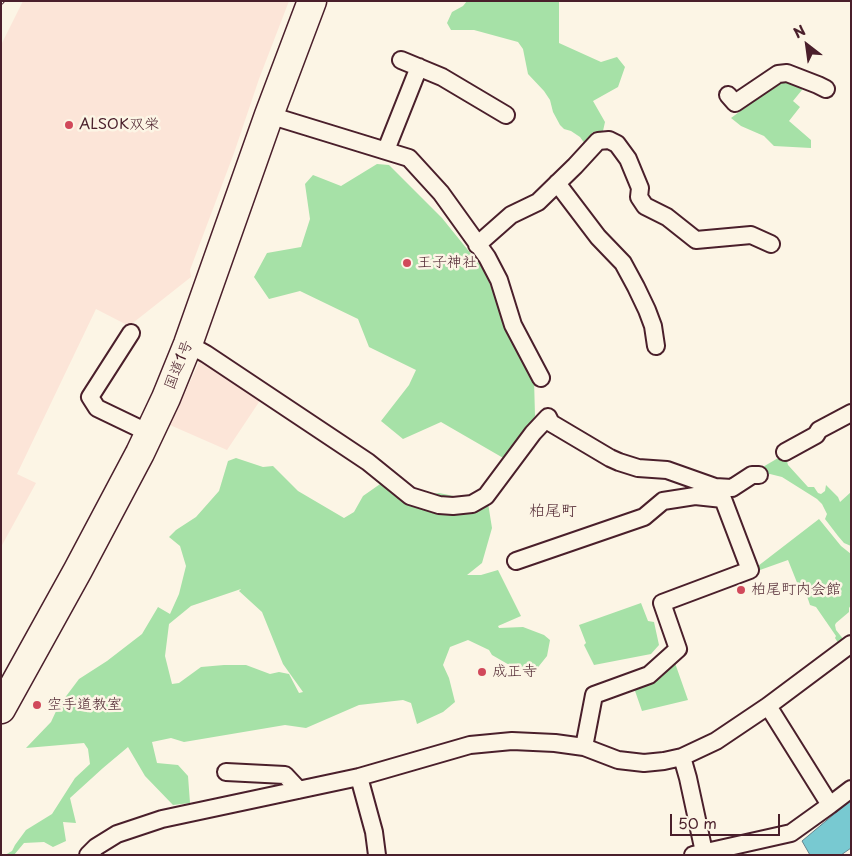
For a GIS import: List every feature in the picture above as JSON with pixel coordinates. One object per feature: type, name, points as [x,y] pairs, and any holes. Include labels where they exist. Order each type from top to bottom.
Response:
[{"type":"highway","name":"国道1号","points":[[1,709],[78,570],[140,453],[166,398],[188,344],[312,1]]},
{"type":"street","points":[[401,60],[442,77],[506,115]]},
{"type":"street","points":[[386,150],[419,67]]},
{"type":"street","points":[[728,95],[735,103],[778,74],[787,73],[826,89]]},
{"type":"street","points":[[270,115],[409,158],[441,193],[487,257],[499,280],[513,325],[541,378]]},
{"type":"street","points":[[477,244],[511,215],[538,202],[598,141],[609,140],[617,144],[628,159],[640,188],[639,197],[645,206],[667,217],[696,240],[751,235],[771,244]]},
{"type":"street","points":[[557,183],[598,237],[623,263],[648,310],[656,346]]},
{"type":"street","points":[[130,333],[90,397],[97,408],[149,434]]},
{"type":"street","points":[[188,344],[206,354],[368,462],[410,496],[439,505],[472,504],[486,496],[533,433],[548,418],[551,423],[619,462],[638,468],[667,470],[715,487],[727,494],[750,570],[662,603],[678,649],[649,675],[594,695],[584,747]]},
{"type":"street","points":[[785,452],[816,435],[819,430],[851,413]]},
{"type":"street","points":[[516,561],[644,517],[663,501],[727,494],[752,475],[759,475]]},
{"type":"street","points":[[88,855],[96,847],[117,834],[154,822],[359,778],[470,746],[512,740],[584,747],[618,760],[644,763],[682,757],[716,741],[768,706],[851,644]]},
{"type":"street","points":[[768,706],[830,806]]},
{"type":"street","points":[[682,757],[703,853],[791,833],[851,789]]},
{"type":"street","points":[[226,772],[285,775],[299,790]]},
{"type":"street","points":[[359,778],[374,832],[377,855]]},
{"type":"shaded area","points":[[23,1],[289,1],[190,270],[191,277],[129,326],[96,309],[17,474],[36,483],[1,547],[1,45]]},
{"type":"shaded area","points":[[200,360],[263,396],[227,450],[170,425]]},
{"type":"green space","points":[[467,1],[559,1],[559,43],[601,62],[617,57],[625,67],[618,87],[593,101],[605,122],[603,131],[593,132],[585,144],[580,137],[560,125],[553,112],[550,100],[528,74],[523,49],[518,42],[474,30],[451,30],[447,23],[452,12],[463,6]]},
{"type":"green space","points":[[784,79],[806,85],[793,101],[800,107],[789,121],[811,140],[811,148],[774,146],[764,136],[741,126],[731,118]]},
{"type":"green space","points":[[377,164],[389,165],[442,218],[484,270],[508,328],[534,379],[535,416],[505,459],[441,422],[403,439],[381,421],[409,385],[416,370],[369,347],[358,319],[300,291],[269,299],[254,277],[267,253],[301,247],[310,219],[305,184],[313,175],[341,186]]},
{"type":"green space","points":[[785,454],[788,465],[808,487],[814,487],[818,493],[821,494],[825,491],[826,485],[838,497],[840,502],[851,492],[851,546],[844,543],[825,519],[827,514],[817,499],[782,477],[766,475],[756,471]]},
{"type":"green space","points":[[236,458],[263,467],[273,466],[298,491],[344,518],[354,512],[363,496],[383,482],[418,496],[439,493],[488,503],[492,528],[482,563],[467,575],[481,575],[498,570],[521,616],[498,626],[499,628],[523,627],[544,635],[550,640],[547,656],[535,671],[518,670],[492,655],[489,650],[468,640],[450,647],[443,665],[449,678],[455,702],[443,712],[417,724],[411,703],[403,700],[359,705],[306,728],[285,725],[184,742],[171,738],[152,742],[157,763],[178,765],[188,776],[190,803],[173,805],[145,776],[128,747],[70,798],[76,823],[63,822],[66,841],[53,847],[44,842],[24,843],[14,855],[5,855],[12,851],[26,830],[52,814],[75,778],[90,764],[88,749],[84,743],[26,748],[51,722],[58,707],[79,679],[107,661],[142,634],[158,607],[170,614],[179,594],[186,566],[180,546],[169,537],[196,517],[219,491],[228,461]],"holes":[[[241,589],[239,591],[262,612],[283,664],[303,692],[299,693],[289,674],[279,672],[270,674],[246,665],[201,667],[179,683],[172,684],[165,656],[169,624],[191,606]]]},
{"type":"green space","points":[[819,519],[841,546],[851,554],[851,605],[849,612],[835,625],[836,630],[844,640],[839,644],[835,638],[836,636],[816,607],[810,605],[805,590],[800,590],[788,560],[760,570],[758,566]]},
{"type":"green space","points":[[641,603],[648,621],[654,622],[659,645],[651,654],[594,665],[584,645],[586,643],[579,625]]},
{"type":"green space","points":[[675,663],[688,700],[642,711],[634,688],[661,677]]},
{"type":"water","points":[[851,800],[851,848],[841,855],[810,855],[802,841]]},
{"type":"place","name":"ALSOK双栄","points":[[69,125]]},
{"type":"place","name":"王子神社","points":[[407,263]]},
{"type":"place","name":"柏尾町内会館","points":[[741,590]]},
{"type":"place","name":"成正寺","points":[[482,672]]},
{"type":"place","name":"空手道教室","points":[[37,705]]},
{"type":"district","name":"柏尾町","points":[[553,512]]}]
